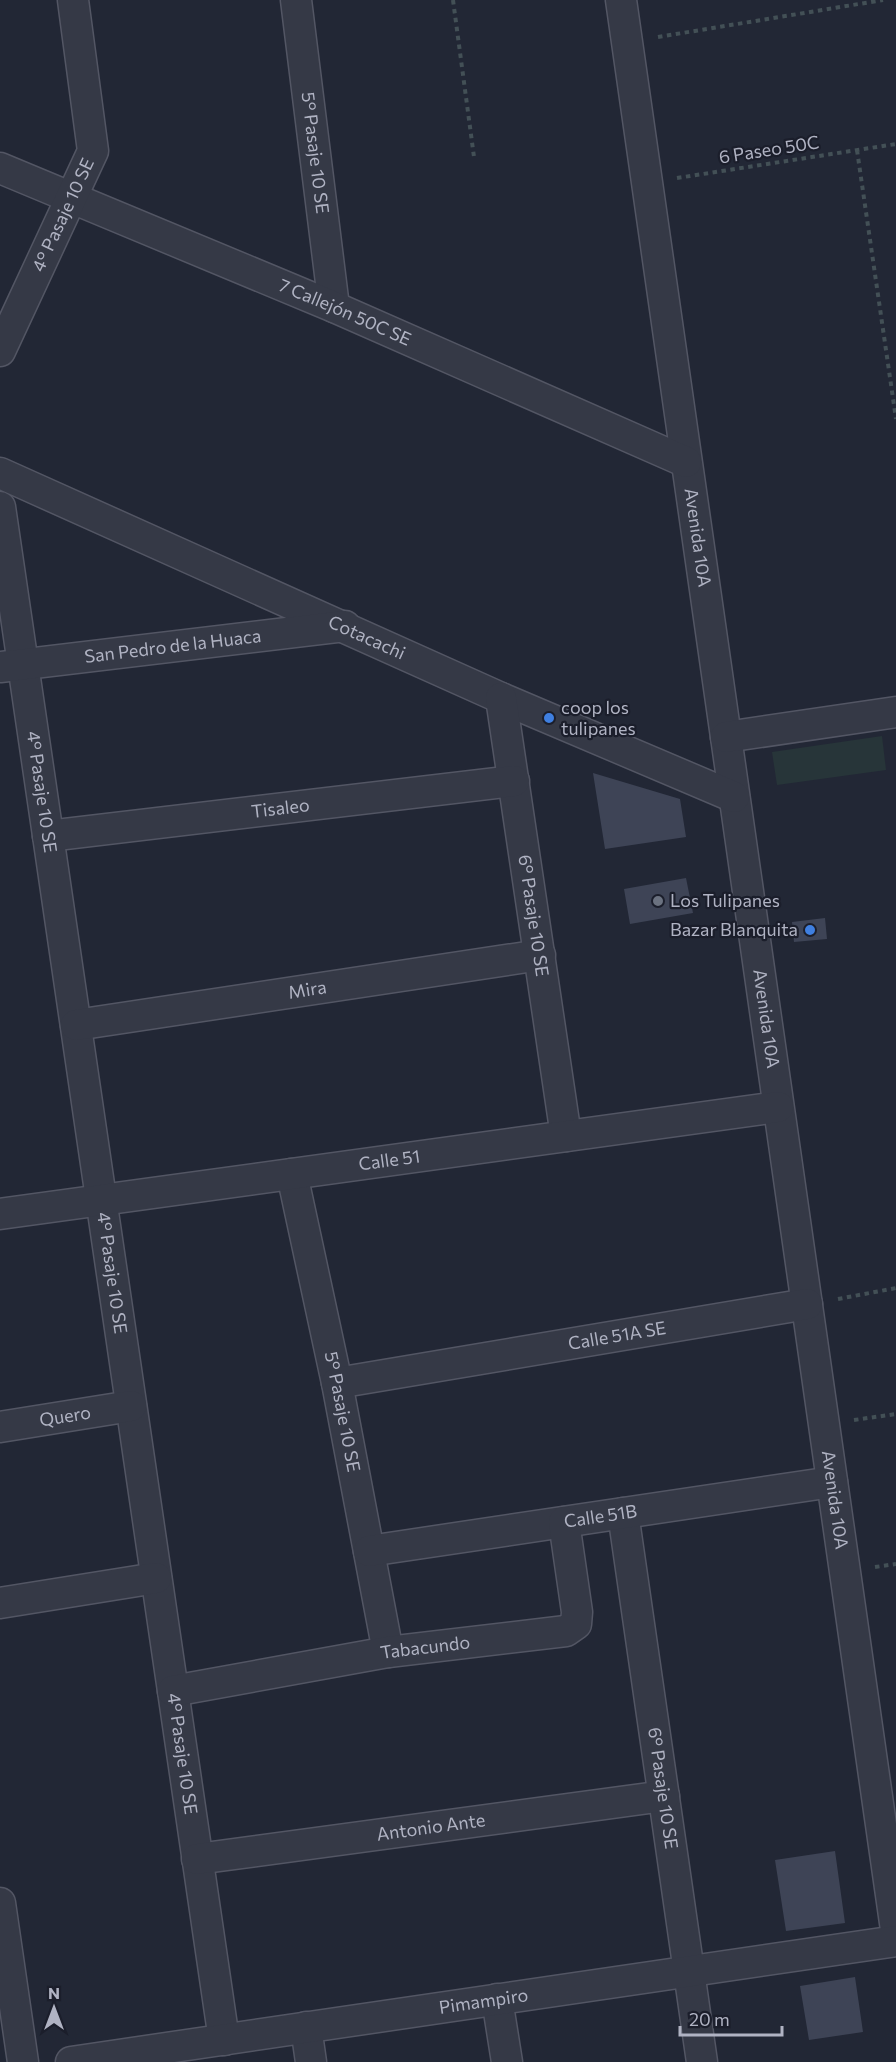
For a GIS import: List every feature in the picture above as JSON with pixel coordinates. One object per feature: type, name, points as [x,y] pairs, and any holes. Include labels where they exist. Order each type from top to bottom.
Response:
[{"type":"street","name":"4° Pasaje 10 SE","points":[[0,351],[93,151],[73,0]]},
{"type":"street","name":"5° Pasaje 10 SE","points":[[296,0],[334,307]]},
{"type":"street","name":"Avenida 10A","points":[[621,0],[896,1930]]},
{"type":"street","name":"7 Callejón 50C SE","points":[[0,168],[334,307],[686,462]]},
{"type":"street","name":"Cotacachi","points":[[0,472],[501,698],[734,797]]},
{"type":"street","name":"4° Pasaje 10 SE","points":[[0,507],[12,666],[48,836],[224,2040]]},
{"type":"street","name":"San Pedro de la Huaca","points":[[12,666],[345,626]]},
{"type":"street","name":"6° Pasaje 10 SE","points":[[501,698],[566,1136]]},
{"type":"street","points":[[726,737],[896,712]]},
{"type":"street","name":"Tisaleo","points":[[48,836],[514,781]]},
{"type":"street","name":"Mira","points":[[76,1024],[540,955]]},
{"type":"street","name":"Calle 51","points":[[0,1214],[778,1107]]},
{"type":"street","name":"5° Pasaje 10 SE","points":[[292,1174],[337,1383],[388,1652]]},
{"type":"street","name":"Calle 51A SE","points":[[337,1383],[807,1304]]},
{"type":"street","name":"Quero","points":[[0,1427],[131,1406]]},
{"type":"street","name":"Calle 51B","points":[[369,1551],[832,1482]]},
{"type":"street","name":"6° Pasaje 10 SE","points":[[623,1513],[702,2062]]},
{"type":"street","name":"Tabacundo","points":[[173,1691],[388,1652],[566,1631],[576,1624],[577,1612],[564,1522]]},
{"type":"street","points":[[0,1602],[156,1578]]},
{"type":"street","name":"Antonio Ante","points":[[197,1859],[664,1796]]},
{"type":"street","points":[[0,1903],[23,2062]]},
{"type":"street","name":"Pimampiro","points":[[71,2062],[125,2058],[306,2027],[896,1941]]},
{"type":"street","points":[[498,1999],[507,2062]]},
{"type":"street","points":[[306,2027],[311,2062]]},
{"type":"path","points":[[453,0],[474,158]]},
{"type":"path","points":[[627,42],[883,0]]},
{"type":"path","name":"6 Paseo 50C","points":[[647,183],[896,144]]},
{"type":"path","points":[[856,150],[896,419]]},
{"type":"path","points":[[807,1304],[896,1288]]},
{"type":"path","points":[[824,1425],[896,1414]]},
{"type":"shaded area","points":[[882,736],[886,770],[777,785],[772,752]]},
{"type":"building","points":[[593,773],[680,799],[686,837],[605,849]]},
{"type":"building","name":"Los Tulipanes","points":[[686,878],[693,913],[630,924],[624,889]]},
{"type":"building","name":"Bazar Blanquita","points":[[825,918],[827,939],[794,942],[792,922]]},
{"type":"building","points":[[835,1851],[845,1923],[786,1931],[775,1860]]},
{"type":"building","points":[[855,1977],[863,2032],[809,2040],[800,1986]]},
{"type":"place","name":"coop los tulipanes","points":[[549,718]]},
{"type":"place","name":"Los Tulipanes","points":[[658,901]]},
{"type":"place","name":"Bazar Blanquita","points":[[810,930]]}]
